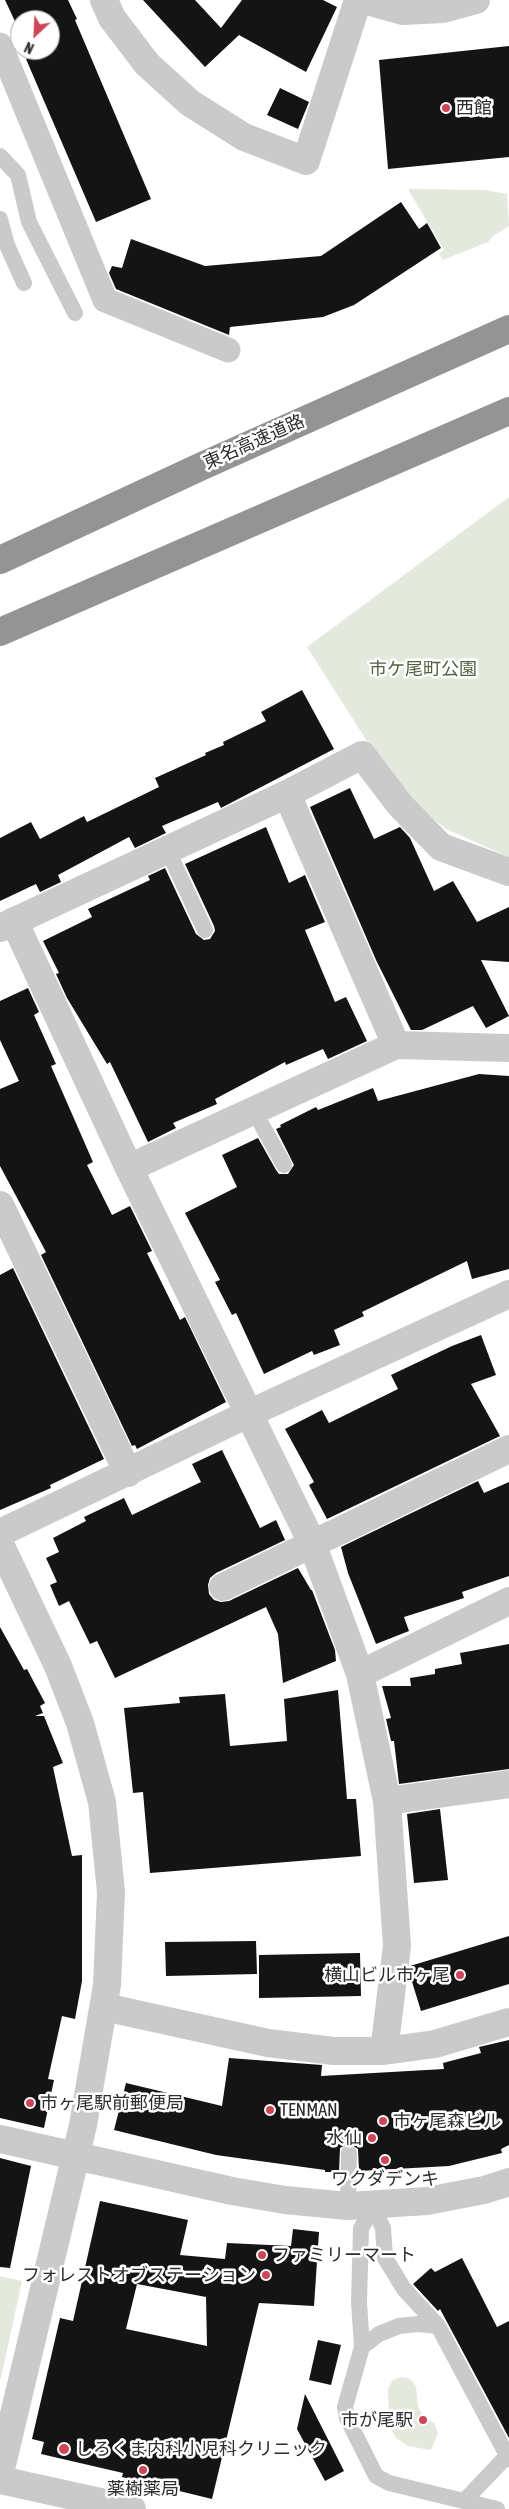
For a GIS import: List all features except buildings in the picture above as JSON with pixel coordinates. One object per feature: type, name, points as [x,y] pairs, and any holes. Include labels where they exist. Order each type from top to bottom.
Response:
[{"type":"highway","name":"東名高速道路","points":[[0,560],[200,466],[509,329]]},
{"type":"highway","points":[[0,632],[509,410]]},
{"type":"street","points":[[104,0],[112,18],[147,64],[190,104],[244,137],[306,161],[358,0]]},
{"type":"street","points":[[364,0],[403,11],[443,9],[476,0]]},
{"type":"street","points":[[0,45],[105,300],[228,350]]},
{"type":"street","points":[[384,2051],[396,1946],[387,1801],[360,1674],[312,1543],[130,1168],[7,925],[287,794],[362,754],[400,805],[441,847],[509,872]]},
{"type":"street","points":[[287,794],[396,1045]]},
{"type":"street","points":[[130,1168],[396,1045],[509,1048]]},
{"type":"street","points":[[0,1205],[128,1473]]},
{"type":"street","points":[[0,1533],[250,1413],[509,1294]]},
{"type":"street","points":[[223,1587],[509,1449]]},
{"type":"street","points":[[0,1544],[22,1587],[71,1698],[80,1723],[102,1802],[111,1892],[111,1940],[104,2006],[83,2125],[0,2473]]},
{"type":"street","points":[[360,1674],[509,1601]]},
{"type":"street","points":[[387,1801],[509,1784]]},
{"type":"street","points":[[104,2006],[268,2043],[334,2051],[384,2051],[435,2044],[509,2022]]},
{"type":"street","points":[[0,2139],[285,2200],[360,2206],[427,2201],[484,2190],[509,2182]]},
{"type":"street","points":[[0,2480],[132,2509]]},
{"type":"lane","points":[[0,159],[18,175],[29,222],[75,313]]},
{"type":"lane","points":[[0,219],[7,245],[24,282]]},
{"type":"lane","points":[[168,850],[205,930]]},
{"type":"lane","points":[[254,1111],[284,1165]]},
{"type":"lane","points":[[349,2153],[360,2206],[359,2302],[362,2347],[345,2407],[346,2418],[376,2476],[389,2483],[498,2509]]},
{"type":"lane","points":[[360,2206],[383,2228],[385,2258],[404,2290],[438,2326],[508,2458],[464,2500]]},
{"type":"lane","points":[[362,2347],[379,2334],[399,2326],[418,2324],[438,2326]]},
{"type":"green space","points":[[408,189],[485,190],[507,194],[509,226],[493,236],[488,242],[443,260],[439,254],[444,250]]},
{"type":"green space","name":"市ケ尾町公園","points":[[509,497],[509,857],[446,829],[398,790],[307,647]]},
{"type":"green space","points":[[0,2276],[22,2281],[0,2382]]},
{"type":"green space","points":[[402,2377],[410,2379],[416,2386],[418,2406],[423,2416],[434,2423],[438,2433],[431,2450],[408,2446],[396,2438],[389,2426],[388,2388],[393,2380]]},
{"type":"place","name":"西館","points":[[446,108]]},
{"type":"place","name":"横山ビル市ヶ尾","points":[[460,1975]]},
{"type":"place","name":"市ヶ尾駅前郵便局","points":[[30,2103]]},
{"type":"place","name":"TENMAN","points":[[270,2110]]},
{"type":"place","name":"市ヶ尾森ビル","points":[[383,2121]]},
{"type":"place","name":"水仙","points":[[372,2138]]},
{"type":"place","name":"ワクダデンキ","points":[[385,2160]]},
{"type":"place","name":"ファミリーマート","points":[[262,2255]]},
{"type":"place","name":"フォレストオブステーション","points":[[266,2275]]},
{"type":"place","name":"市が尾駅","points":[[423,2420]]},
{"type":"place","name":"しろくま内科小児科クリニック","points":[[64,2449]]},
{"type":"place","name":"薬樹薬局","points":[[143,2470]]}]
